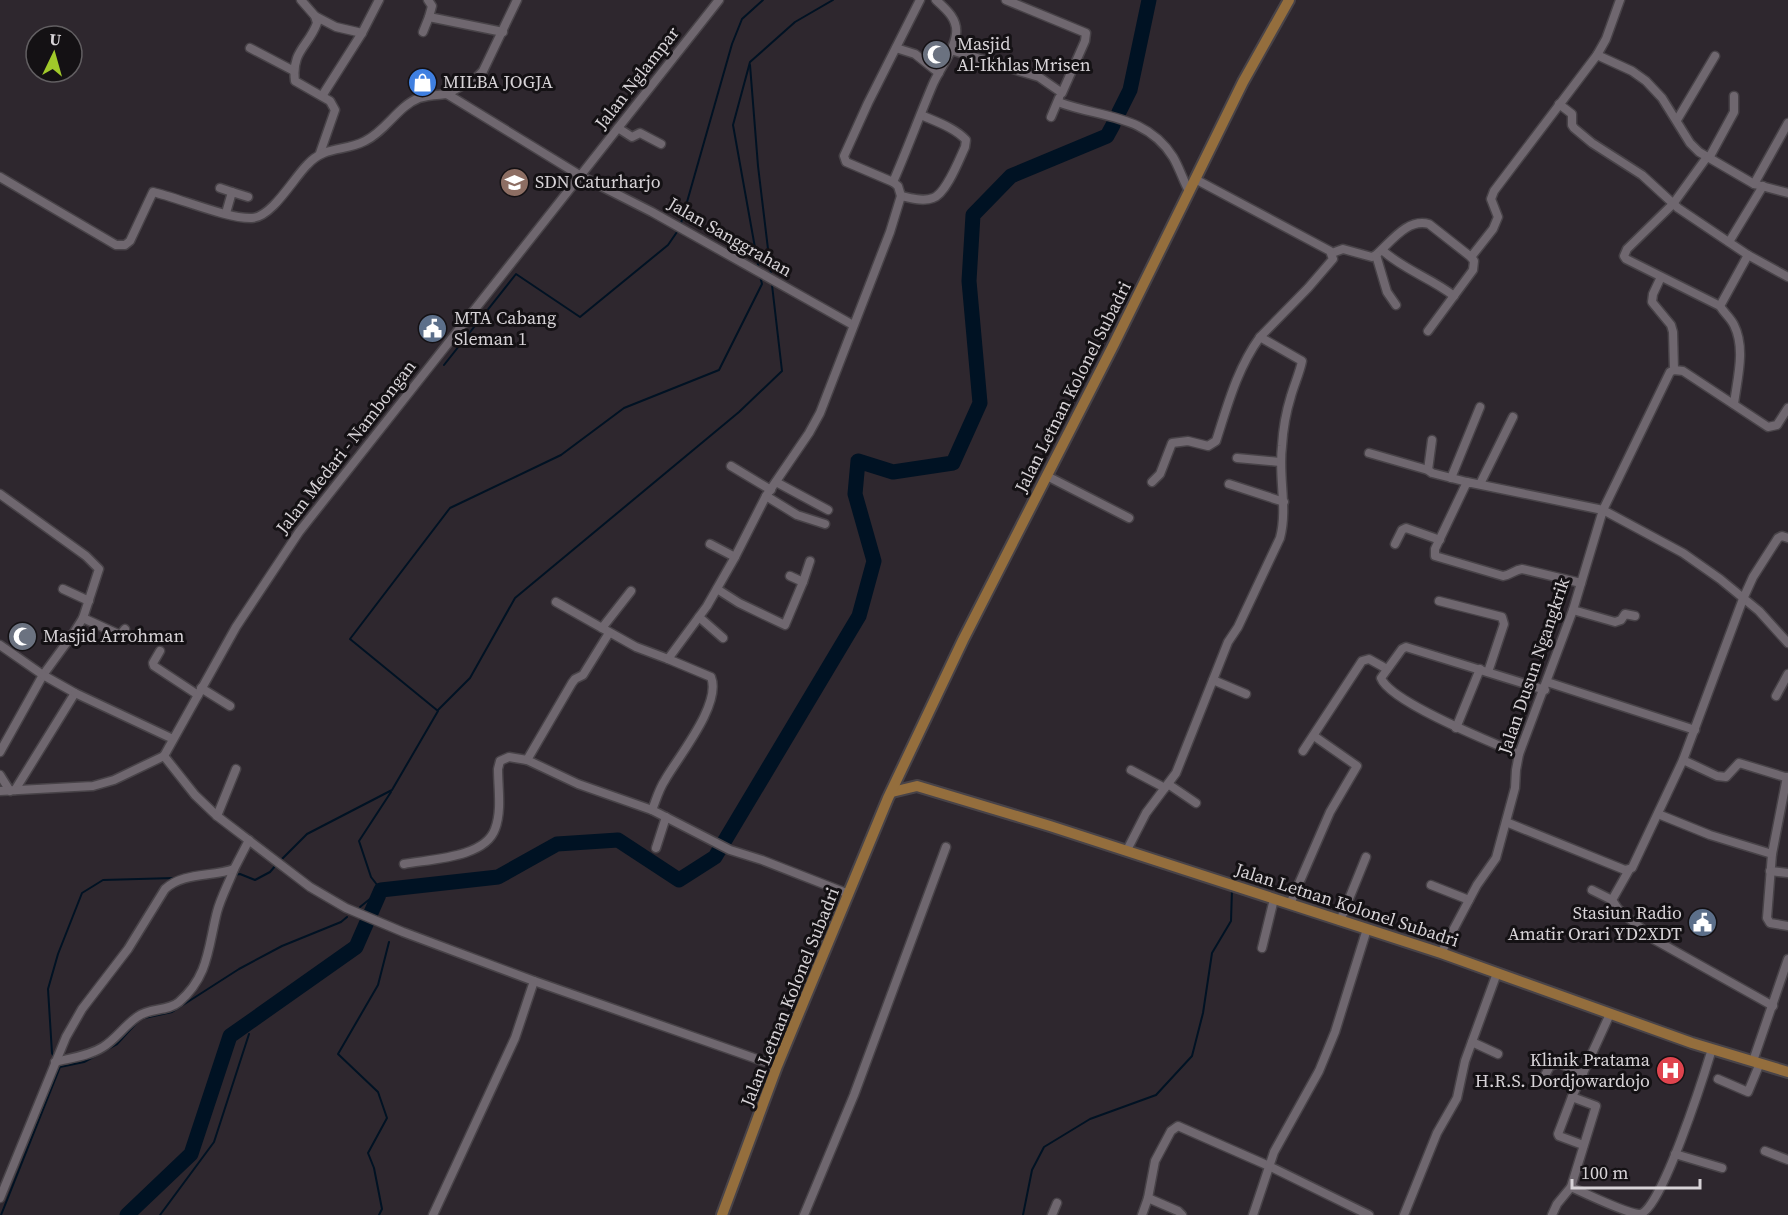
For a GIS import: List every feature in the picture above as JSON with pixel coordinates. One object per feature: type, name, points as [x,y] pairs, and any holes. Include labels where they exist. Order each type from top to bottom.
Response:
[{"type":"main road","name":"Jalan Letnan Kolonel Subadri","points":[[722,1215],[777,1066],[900,774],[968,630],[1243,82],[1289,0]]},
{"type":"main road","points":[[900,774],[917,786]]},
{"type":"main road","name":"Jalan Letnan Kolonel Subadri","points":[[917,786],[1127,850],[1441,953],[1712,1049],[1788,1072]]},
{"type":"main road","points":[[892,792],[917,786]]},
{"type":"street","points":[[301,0],[315,16],[336,27],[362,33]]},
{"type":"street","points":[[322,96],[362,33],[379,0]]},
{"type":"street","points":[[423,32],[432,6],[428,0]]},
{"type":"street","points":[[0,177],[116,245],[125,245],[130,241],[153,192],[226,213],[250,218],[261,216],[320,153],[363,142],[417,99],[447,94],[476,78],[483,71],[517,0]]},
{"type":"street","name":"Jalan Nglampar","points":[[580,176],[719,0]]},
{"type":"street","points":[[668,660],[717,589],[771,489],[820,413],[890,232],[901,196],[898,186],[846,162],[844,156],[867,103],[920,0]]},
{"type":"street","points":[[893,182],[956,34],[955,20],[936,0]]},
{"type":"street","points":[[1006,0],[1086,33],[1085,41],[1051,117]]},
{"type":"street","points":[[1471,257],[1493,229],[1498,218],[1491,199],[1494,191],[1597,55],[1606,39],[1620,0]]},
{"type":"street","points":[[315,16],[315,27],[299,52],[294,70],[295,81],[330,101],[335,110],[320,153]]},
{"type":"street","points":[[429,17],[503,32]]},
{"type":"street","points":[[250,48],[294,70]]},
{"type":"street","points":[[896,48],[915,54],[939,73]]},
{"type":"street","points":[[951,50],[1039,77],[1062,93]]},
{"type":"street","points":[[1597,55],[1632,71],[1646,81],[1662,98],[1693,147],[1708,158],[1754,184],[1788,193]]},
{"type":"street","points":[[1677,120],[1715,56]]},
{"type":"street","name":"Jalan Sanggrahan","points":[[447,94],[580,176],[652,212],[853,325]]},
{"type":"street","points":[[1734,96],[1734,112],[1708,158],[1673,204],[1624,253],[1626,259],[1720,306],[1733,323],[1740,351],[1734,404]]},
{"type":"street","points":[[1058,102],[1137,124],[1147,130],[1172,156],[1189,191]]},
{"type":"street","points":[[1559,104],[1572,114],[1574,128],[1642,175],[1673,204],[1748,255],[1788,277]]},
{"type":"street","points":[[901,196],[919,200],[932,199],[939,195],[966,147],[964,137],[949,127],[921,115]]},
{"type":"street","points":[[1754,184],[1788,123]]},
{"type":"street","points":[[618,128],[632,137],[640,133],[661,144]]},
{"type":"street","name":"Jalan Medari - Nambongan","points":[[164,756],[236,627],[298,532],[580,176]]},
{"type":"street","points":[[1195,179],[1332,253],[1343,249],[1372,256],[1379,253],[1408,226],[1415,223],[1429,224],[1474,261],[1473,270],[1428,330]]},
{"type":"street","points":[[1729,242],[1763,186]]},
{"type":"street","points":[[220,188],[248,197]]},
{"type":"street","points":[[226,213],[232,192]]},
{"type":"street","points":[[1152,482],[1160,474],[1172,443],[1188,441],[1208,446],[1216,441],[1236,378],[1247,354],[1260,337],[1332,262],[1332,253]]},
{"type":"street","points":[[1379,253],[1442,286],[1454,296]]},
{"type":"street","points":[[1379,253],[1388,292],[1396,305]]},
{"type":"street","points":[[1720,306],[1748,255]]},
{"type":"street","points":[[1661,277],[1652,302],[1671,325],[1674,370],[1683,370],[1771,427],[1777,425],[1788,408]]},
{"type":"street","points":[[1127,850],[1146,813],[1176,773],[1228,642],[1238,627],[1283,527],[1284,502],[1280,462],[1285,422],[1302,361],[1260,337]]},
{"type":"street","name":"Jalan Dusun Ngangkrik","points":[[1441,953],[1469,900],[1496,858],[1515,788],[1519,754],[1573,610],[1602,515],[1666,379],[1674,370]]},
{"type":"street","points":[[1451,478],[1480,407]]},
{"type":"street","points":[[1480,484],[1514,417]]},
{"type":"street","points":[[1428,468],[1432,440]]},
{"type":"street","points":[[1384,450],[1428,468],[1432,473],[1602,515],[1683,553],[1759,611],[1788,642]]},
{"type":"street","points":[[1369,453],[1428,468]]},
{"type":"street","points":[[1237,458],[1280,462]]},
{"type":"street","points":[[731,466],[771,489],[828,510]]},
{"type":"street","points":[[1047,476],[1129,518]]},
{"type":"street","points":[[1467,482],[1435,549],[1435,556],[1503,576],[1522,568],[1581,583]]},
{"type":"street","points":[[1229,484],[1284,502]]},
{"type":"street","points":[[771,489],[797,515],[825,524]]},
{"type":"street","points":[[0,494],[97,566],[98,573],[82,618],[43,675],[0,752]]},
{"type":"street","points":[[1395,544],[1402,530],[1406,528],[1440,540]]},
{"type":"street","points":[[1612,900],[1632,868],[1683,760],[1743,598],[1753,577],[1778,538],[1782,536],[1788,538]]},
{"type":"street","points":[[710,544],[735,557]]},
{"type":"street","points":[[717,589],[739,603],[785,625],[810,561]]},
{"type":"street","points":[[790,576],[803,582]]},
{"type":"street","points":[[63,589],[89,601]]},
{"type":"street","points":[[527,760],[572,683],[587,670],[606,631],[631,591]]},
{"type":"street","points":[[1439,601],[1502,617],[1503,624],[1456,728]]},
{"type":"street","points":[[556,602],[636,647],[711,677],[714,684],[709,705],[674,767],[665,778],[652,810]]},
{"type":"street","points":[[1573,610],[1615,622],[1621,620],[1624,614],[1635,616]]},
{"type":"street","points":[[699,617],[723,638]]},
{"type":"street","points":[[82,618],[118,634],[125,629]]},
{"type":"street","points":[[0,645],[43,675],[75,693],[173,739]]},
{"type":"street","points":[[1519,754],[1456,728],[1393,692],[1383,682],[1382,678],[1387,669],[1406,647],[1695,729]]},
{"type":"street","points":[[160,651],[153,663],[154,666],[230,706]]},
{"type":"street","points":[[1303,751],[1362,661],[1369,659],[1387,669]]},
{"type":"street","points":[[1776,696],[1788,674]]},
{"type":"street","points":[[1212,680],[1246,694]]},
{"type":"street","points":[[8,791],[75,693]]},
{"type":"street","points":[[1290,904],[1330,812],[1357,766],[1314,736]]},
{"type":"street","points":[[8,791],[93,786],[114,780],[164,756],[195,795],[217,816],[310,887],[358,914],[534,981],[777,1066]]},
{"type":"street","points":[[404,864],[475,850],[489,841],[498,818],[498,769],[500,761],[506,757],[527,760],[578,784],[652,810],[730,850],[849,894]]},
{"type":"street","points":[[1683,760],[1717,776],[1726,777],[1739,763],[1787,777],[1772,855],[1767,918],[1770,923],[1788,926]]},
{"type":"street","points":[[217,816],[236,769]]},
{"type":"street","points":[[1131,770],[1167,786],[1196,803]]},
{"type":"street","points":[[0,775],[8,791]]},
{"type":"street","points":[[1658,814],[1710,835],[1772,855]]},
{"type":"street","points":[[656,848],[666,817]]},
{"type":"street","points":[[1506,822],[1629,870]]},
{"type":"street","points":[[55,1062],[99,1050],[145,1011],[169,1008],[177,1004],[190,991],[205,968],[218,909],[249,840]]},
{"type":"street","points":[[804,1215],[855,1095],[946,848]]},
{"type":"street","points":[[1340,921],[1366,857]]},
{"type":"street","points":[[0,1198],[66,1037],[82,1009],[128,949],[165,889],[171,883],[190,877],[234,869]]},
{"type":"street","points":[[1770,871],[1788,873]]},
{"type":"street","points":[[1431,885],[1469,900]]},
{"type":"street","points":[[1592,890],[1612,900],[1618,909],[1655,940],[1773,1006]]},
{"type":"street","points":[[1262,948],[1274,899]]},
{"type":"street","points":[[1253,1215],[1269,1166],[1288,1123],[1319,1071],[1325,1056],[1348,994],[1366,929]]},
{"type":"street","points":[[1718,1079],[1748,1092],[1788,959]]},
{"type":"street","points":[[1404,1215],[1437,1133],[1457,1098],[1465,1061],[1497,973]]},
{"type":"street","points":[[433,1215],[515,1038],[534,981]]},
{"type":"street","points":[[1583,1145],[1558,1134],[1572,1097],[1610,1014]]},
{"type":"street","points":[[1472,1042],[1498,1054]]},
{"type":"street","points":[[1571,1187],[1627,1211],[1639,1215],[1645,1214],[1657,1196],[1675,1154],[1712,1049]]},
{"type":"street","points":[[1543,1078],[1550,1066],[1559,1063],[1583,1074]]},
{"type":"street","points":[[1552,1215],[1557,1204],[1571,1187],[1596,1106],[1572,1097]]},
{"type":"street","points":[[1142,1215],[1148,1198],[1155,1161],[1166,1138],[1173,1128],[1178,1126],[1269,1166],[1369,1215]]},
{"type":"street","points":[[1765,1151],[1788,1160]]},
{"type":"street","points":[[1675,1154],[1722,1168]]},
{"type":"street","points":[[1148,1198],[1182,1215]]},
{"type":"street","points":[[1052,1215],[1057,1203]]},
{"type":"waterway","points":[[681,223],[732,44],[742,19],[763,0]]},
{"type":"waterway","points":[[759,270],[733,125],[750,62],[795,22],[833,0]]},
{"type":"waterway","points":[[1119,112],[1130,90],[1149,0]]},
{"type":"waterway","points":[[750,65],[758,166],[771,274]]},
{"type":"waterway","points":[[127,1215],[191,1154],[230,1036],[356,947],[381,890],[498,877],[557,844],[618,840],[679,880],[715,857],[859,616],[874,561],[855,494],[858,461],[893,472],[953,463],[980,403],[969,281],[973,215],[1011,176],[1107,136],[1113,125]]},
{"type":"waterway","points":[[444,365],[516,274],[580,317],[668,245],[679,229]]},
{"type":"waterway","points":[[280,861],[307,834],[392,790],[438,711],[350,639],[450,508],[561,455],[624,408],[719,370],[762,284],[760,276]]},
{"type":"waterway","points":[[438,710],[470,678],[515,598],[739,412],[782,371],[772,285]]},
{"type":"waterway","points":[[360,907],[381,890],[371,877],[359,841],[391,792]]},
{"type":"waterway","points":[[234,875],[240,874],[255,880],[270,872],[276,865]]},
{"type":"waterway","points":[[216,877],[228,876]]},
{"type":"waterway","points":[[54,1057],[48,989],[58,954],[82,893],[103,880],[174,878]]},
{"type":"waterway","points":[[1023,1215],[1032,1170],[1044,1147],[1090,1119],[1156,1095],[1192,1056],[1203,1013],[1212,953],[1231,921],[1232,889]]},
{"type":"waterway","points":[[1,1215],[60,1067],[84,1062],[117,1044],[140,1019],[172,1012],[239,969],[282,946],[341,922],[347,917]]},
{"type":"waterway","points":[[379,1215],[382,1209],[374,1168],[368,1153],[387,1118],[378,1092],[338,1054],[378,985],[389,942]]},
{"type":"waterway","points":[[160,1215],[214,1142],[249,1034]]},
{"type":"place","name":"Masjid Al-Ikhlas Mrisen","points":[[936,54]]},
{"type":"place","name":"MILBA JOGJA","points":[[422,82]]},
{"type":"place","name":"SDN Caturharjo","points":[[514,182]]},
{"type":"place","name":"MTA Cabang Sleman 1","points":[[433,328]]},
{"type":"place","name":"Masjid Arrohman","points":[[22,636]]},
{"type":"place","name":"Stasiun Radio Amatir Orari YD2XDT","points":[[1703,923]]},
{"type":"place","name":"Klinik Pratama H.R.S. Dordjowardojo","points":[[1671,1070]]}]
